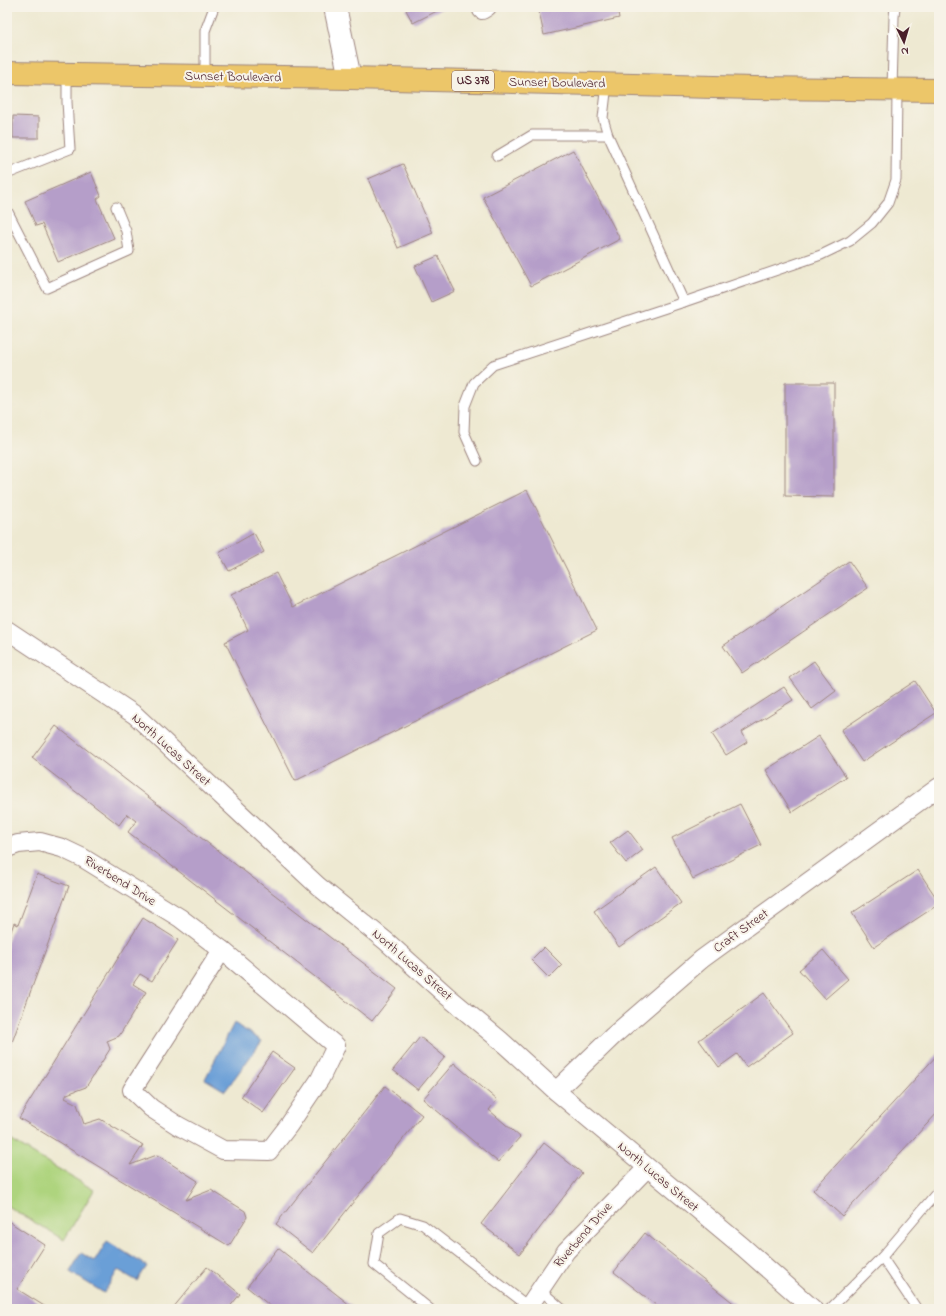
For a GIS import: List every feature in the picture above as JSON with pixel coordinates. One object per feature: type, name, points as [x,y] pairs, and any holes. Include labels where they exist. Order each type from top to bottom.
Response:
[{"type":"main road","name":"Sunset Boulevard","points":[[7,73],[350,78],[939,90]]},
{"type":"street","points":[[335,7],[350,78]]},
{"type":"street","name":"North Lucas Street","points":[[7,630],[135,715],[318,886],[387,942],[447,996],[500,1040],[556,1091],[743,1247],[813,1309]]},
{"type":"street","name":"Craft Street","points":[[556,1091],[613,1036],[702,960],[939,787]]},
{"type":"street","name":"Riverbend Drive","points":[[7,848],[18,844],[40,842],[62,848],[83,858],[180,918],[222,950],[336,1046],[320,1079],[289,1125],[269,1151],[222,1150],[177,1125],[151,1108],[132,1090],[222,950]]},
{"type":"street","name":"Riverbend Drive","points":[[527,1308],[566,1251],[647,1168]]},
{"type":"lane","points":[[205,76],[205,30],[214,7]]},
{"type":"lane","points":[[477,461],[464,432],[465,406],[474,383],[494,365],[684,302],[821,254],[850,241],[872,223],[888,203],[896,180],[894,89],[895,7]]},
{"type":"lane","points":[[7,174],[70,149],[67,74]]},
{"type":"lane","points":[[607,84],[603,118],[608,135],[684,302]]},
{"type":"lane","points":[[497,156],[532,135],[608,135]]},
{"type":"lane","points":[[7,210],[47,288],[129,251],[126,231],[116,207]]},
{"type":"lane","points":[[830,1309],[882,1257],[939,1190]]},
{"type":"lane","points":[[430,1309],[374,1264],[379,1233],[400,1218],[423,1225],[527,1308]]},
{"type":"lane","points":[[882,1257],[917,1309]]},
{"type":"lane","points":[[539,1289],[562,1309]]},
{"type":"green space","points":[[7,1138],[94,1190],[64,1240],[7,1206]]},
{"type":"water","points":[[234,1023],[262,1041],[225,1091],[205,1079]]},
{"type":"water","points":[[107,1241],[147,1266],[137,1281],[118,1270],[104,1293],[70,1272],[81,1253],[95,1261]]},
{"type":"building","points":[[412,7],[445,7],[413,23],[406,10]]},
{"type":"building","points":[[538,7],[617,7],[619,18],[544,35]]},
{"type":"building","points":[[13,116],[39,117],[39,138],[13,138]]},
{"type":"building","points":[[573,150],[620,239],[531,286],[483,197]]},
{"type":"building","points":[[403,164],[433,233],[398,248],[368,179]]},
{"type":"building","points":[[91,172],[101,196],[97,199],[114,238],[58,262],[42,224],[36,226],[25,201]]},
{"type":"building","points":[[438,256],[455,291],[431,302],[415,266]]},
{"type":"building","points":[[785,383],[834,383],[834,497],[785,496]]},
{"type":"building","points":[[527,490],[597,630],[295,781],[225,642],[248,630],[231,595],[276,573],[293,607]]},
{"type":"building","points":[[254,533],[264,552],[229,571],[219,553]]},
{"type":"building","points":[[849,561],[868,588],[742,673],[723,646]]},
{"type":"building","points":[[814,661],[836,691],[812,709],[790,678]]},
{"type":"building","points":[[915,681],[936,713],[862,762],[841,730]]},
{"type":"building","points":[[784,687],[793,700],[742,732],[747,742],[726,755],[712,734]]},
{"type":"building","points":[[56,726],[397,989],[372,1021],[128,832],[136,821],[127,814],[119,825],[32,758]]},
{"type":"building","points":[[819,736],[846,777],[792,812],[766,770]]},
{"type":"building","points":[[740,804],[761,845],[693,879],[672,838]]},
{"type":"building","points":[[628,830],[643,850],[626,863],[610,843]]},
{"type":"building","points":[[656,867],[681,903],[619,947],[594,911]]},
{"type":"building","points":[[918,870],[939,904],[874,947],[852,913]]},
{"type":"building","points":[[37,874],[69,886],[7,1056],[7,942],[14,923],[18,925]]},
{"type":"building","points":[[143,918],[178,940],[152,981],[140,974],[133,984],[146,992],[119,1036],[107,1041],[110,1049],[86,1087],[67,1094],[65,1098],[77,1104],[84,1124],[100,1119],[143,1145],[130,1165],[157,1155],[198,1181],[186,1200],[211,1190],[245,1211],[247,1217],[229,1246],[19,1118]]},
{"type":"building","points":[[544,947],[562,965],[549,978],[531,960]]},
{"type":"building","points":[[823,950],[848,979],[825,999],[799,970]]},
{"type":"building","points":[[764,993],[793,1033],[746,1067],[737,1054],[719,1067],[699,1040]]},
{"type":"building","points":[[420,1037],[445,1057],[418,1090],[393,1070]]},
{"type":"building","points":[[272,1052],[295,1068],[263,1113],[241,1097]]},
{"type":"building","points":[[939,1053],[939,1111],[842,1216],[813,1190]]},
{"type":"building","points":[[454,1063],[497,1100],[489,1110],[520,1137],[498,1162],[423,1099]]},
{"type":"building","points":[[385,1086],[422,1115],[313,1253],[276,1224]]},
{"type":"building","points":[[544,1143],[582,1173],[520,1254],[481,1224]]},
{"type":"building","points":[[8,1221],[45,1245],[17,1289],[49,1309],[7,1309]]},
{"type":"building","points":[[645,1233],[741,1309],[661,1309],[614,1272]]},
{"type":"building","points":[[278,1248],[355,1309],[274,1309],[247,1287]]},
{"type":"building","points":[[207,1267],[240,1294],[228,1309],[172,1309]]}]
